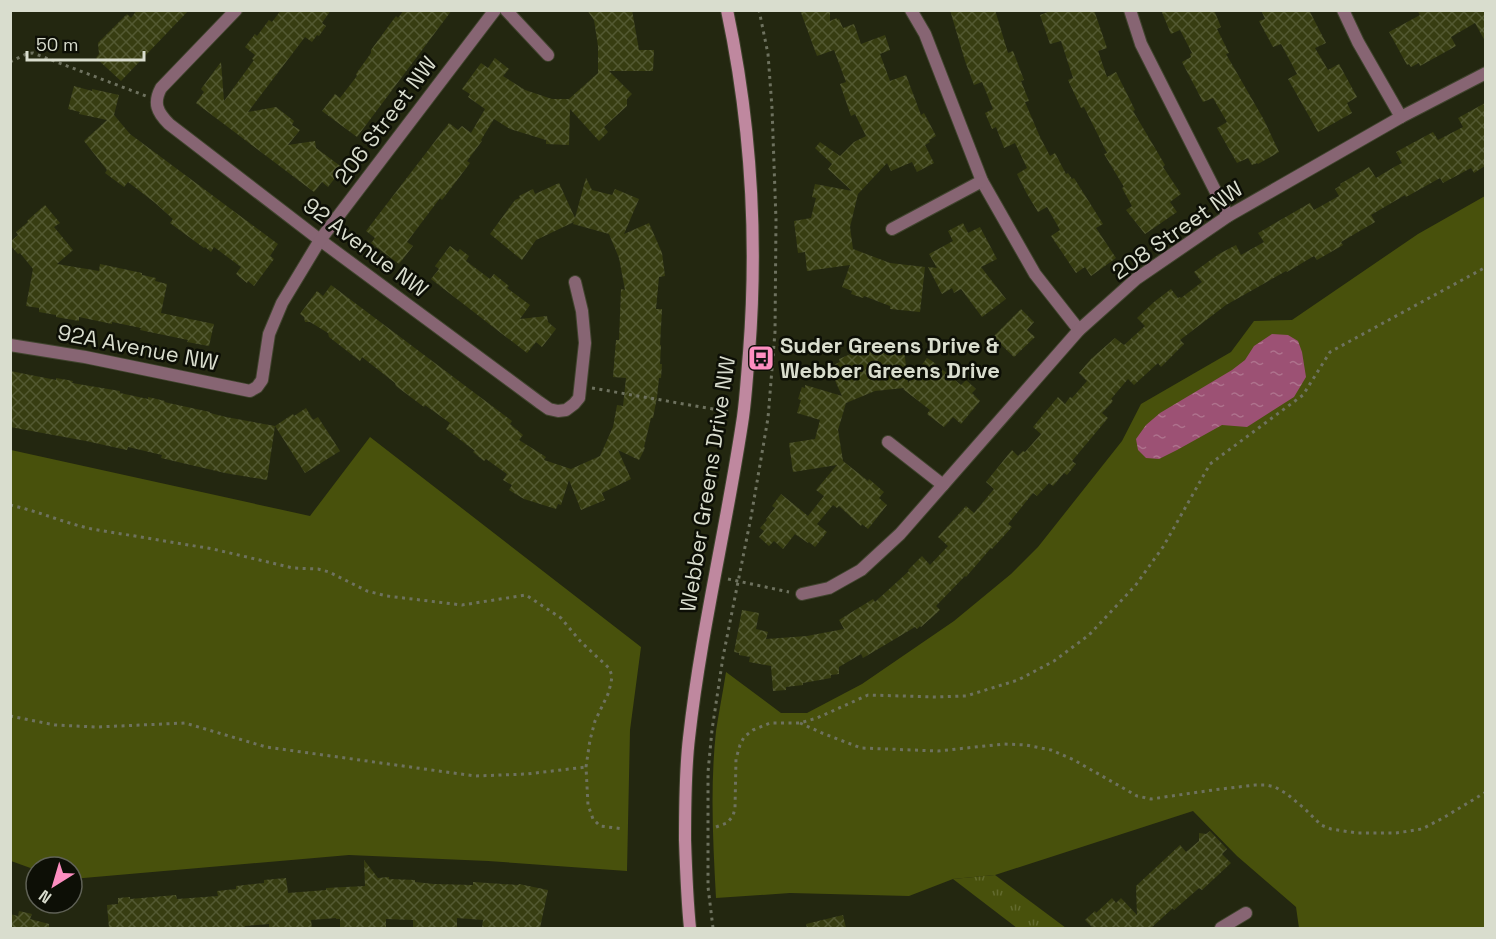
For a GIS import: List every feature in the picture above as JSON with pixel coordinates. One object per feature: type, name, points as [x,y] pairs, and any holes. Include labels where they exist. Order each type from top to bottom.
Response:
[{"type":"main road","name":"Webber Greens Drive NW","points":[[690,928],[686,886],[687,759],[696,685],[743,415],[753,282],[752,199],[748,146],[739,73],[727,10]]},
{"type":"street","points":[[156,100],[167,81],[236,10]]},
{"type":"street","name":"206 Street NW","points":[[257,387],[262,380],[269,334],[282,303],[320,240],[495,10]]},
{"type":"street","points":[[506,10],[548,55]]},
{"type":"street","points":[[911,10],[925,34],[982,182],[1035,274],[1079,330]]},
{"type":"street","points":[[1130,10],[1141,44],[1228,216]]},
{"type":"street","points":[[1343,10],[1358,42],[1401,117]]},
{"type":"street","name":"208 Street NW","points":[[801,594],[830,588],[861,570],[900,534],[1079,330],[1136,279],[1228,216],[1401,117],[1485,73]]},
{"type":"street","name":"92 Avenue NW","points":[[156,100],[159,113],[169,124],[320,240],[549,409],[566,410],[579,398],[581,386]]},
{"type":"street","points":[[892,229],[982,182]]},
{"type":"street","points":[[575,282],[582,311],[585,343],[581,386]]},
{"type":"street","name":"92A Avenue NW","points":[[10,345],[85,357],[250,391],[257,387]]},
{"type":"street","points":[[888,442],[943,485]]},
{"type":"street","points":[[1221,928],[1246,913]]},
{"type":"path","points":[[10,62],[33,53],[156,100]]},
{"type":"path","points":[[716,826],[727,823],[734,816],[736,759],[744,737],[753,730],[770,723],[800,723],[817,718],[868,695],[966,696],[1018,680],[1054,661],[1089,634],[1135,586],[1163,548],[1210,464],[1303,395],[1330,352],[1485,267]]},
{"type":"path","points":[[581,386],[734,413]]},
{"type":"path","points":[[761,417],[768,418]]},
{"type":"path","points":[[10,505],[34,510],[84,527],[204,547],[293,568],[318,569],[367,591],[387,596],[462,605],[526,595],[561,618],[581,642],[609,668],[612,676],[608,694],[595,721],[586,767],[588,805],[593,819],[600,826],[624,828]]},
{"type":"path","points":[[715,576],[801,594]]},
{"type":"path","points":[[10,716],[55,725],[96,728],[185,723],[267,747],[475,777],[586,767]]},
{"type":"path","points":[[800,723],[861,748],[939,751],[1004,744],[1051,750],[1074,760],[1125,791],[1151,799],[1266,785],[1287,794],[1321,825],[1357,833],[1396,833],[1422,829],[1485,792]]},
{"type":"green space","points":[[1485,196],[1485,928],[1299,928],[1296,907],[1237,856],[1193,811],[995,875],[953,879],[909,896],[790,893],[716,898],[713,773],[716,731],[726,672],[781,713],[807,713],[862,684],[954,621],[1011,574],[1038,547],[1122,441],[1141,404],[1231,352],[1254,321],[1292,320],[1418,234]]},
{"type":"green space","points":[[370,437],[641,647],[630,730],[627,871],[488,861],[349,855],[84,878],[84,855],[24,855],[24,866],[11,861],[11,450],[310,516]]},
{"type":"green space","points":[[995,875],[1066,928],[1017,928],[953,879]]},
{"type":"water","points":[[1272,334],[1288,335],[1298,341],[1302,352],[1306,377],[1294,397],[1247,427],[1222,425],[1159,459],[1146,458],[1138,450],[1136,439],[1146,425],[1160,413],[1232,370],[1245,360],[1254,346]]},
{"type":"building","points":[[137,10],[189,10],[121,81],[96,58],[99,54],[98,43],[127,14],[131,18]]},
{"type":"building","points":[[281,10],[331,10],[322,23],[326,26],[319,36],[317,35],[312,42],[305,37],[248,112],[276,107],[294,121],[292,125],[300,130],[288,145],[315,141],[316,148],[343,168],[328,187],[322,182],[314,192],[196,103],[204,92],[201,89],[221,62],[224,101],[254,60],[252,59],[255,55],[245,47],[269,20],[272,22]]},
{"type":"building","points":[[404,10],[452,10],[357,137],[322,111],[335,94],[340,98],[357,76],[356,74],[371,50],[396,16],[398,18]]},
{"type":"building","points":[[587,10],[632,10],[639,50],[654,50],[653,71],[609,71],[632,94],[627,99],[627,106],[604,127],[608,132],[599,141],[570,109],[569,145],[546,144],[546,140],[510,129],[494,119],[482,141],[467,161],[470,163],[407,242],[413,246],[399,264],[371,243],[375,238],[366,231],[449,123],[458,130],[462,126],[471,133],[485,109],[468,97],[470,94],[462,89],[481,63],[488,68],[495,58],[509,69],[503,76],[525,90],[552,99],[569,99],[598,73],[598,46],[594,20]]},
{"type":"building","points":[[800,10],[830,10],[830,21],[839,19],[843,28],[854,24],[861,44],[885,35],[890,50],[880,54],[890,81],[906,75],[921,115],[924,113],[936,136],[925,145],[934,163],[917,172],[912,162],[891,171],[887,163],[858,194],[850,227],[853,249],[890,263],[925,267],[920,312],[890,309],[890,306],[864,296],[863,298],[851,294],[852,291],[842,287],[850,265],[807,271],[805,252],[798,253],[794,221],[811,218],[816,198],[812,197],[815,184],[852,191],[828,169],[832,164],[815,148],[820,142],[840,156],[854,142],[866,136],[855,114],[851,116],[840,84],[846,82],[834,50],[817,56]]},
{"type":"building","points":[[950,10],[995,10],[1008,53],[1013,51],[1024,80],[1021,81],[1029,101],[1025,102],[1040,137],[1050,156],[1055,153],[1066,174],[1074,178],[1103,224],[1096,228],[1116,258],[1091,276],[1085,267],[1076,273],[1051,236],[1060,230],[1047,207],[1038,212],[1027,194],[1017,174],[1027,168],[1015,143],[1004,148],[996,127],[992,129],[985,113],[993,109],[982,82],[974,85]]},
{"type":"building","points":[[1053,10],[1094,10],[1107,48],[1098,51],[1107,77],[1116,72],[1135,110],[1133,111],[1165,165],[1163,167],[1181,194],[1170,202],[1177,212],[1145,234],[1126,210],[1132,206],[1122,188],[1124,187],[1104,154],[1107,153],[1068,80],[1073,78],[1061,41],[1050,44],[1040,15]]},
{"type":"building","points":[[1161,10],[1214,10],[1221,27],[1217,29],[1229,53],[1226,54],[1264,120],[1279,152],[1258,164],[1252,165],[1248,158],[1237,163],[1217,128],[1227,122],[1213,98],[1203,102],[1182,62],[1191,57],[1192,53],[1180,30],[1171,34]]},
{"type":"building","points":[[1261,10],[1309,10],[1326,43],[1315,48],[1328,70],[1339,64],[1357,97],[1347,103],[1352,113],[1318,132],[1288,79],[1297,74],[1281,44],[1273,47],[1259,21],[1265,19]]},
{"type":"building","points":[[1417,10],[1485,10],[1485,41],[1475,23],[1451,37],[1456,46],[1420,66],[1419,63],[1411,67],[1407,65],[1389,32],[1420,15]]},
{"type":"building","points":[[74,86],[119,95],[114,115],[130,134],[278,244],[270,256],[274,259],[254,286],[236,274],[241,267],[214,247],[211,252],[204,248],[170,223],[173,219],[128,182],[124,187],[105,173],[107,170],[84,141],[107,120],[79,114],[80,112],[68,109]]},
{"type":"building","points":[[1485,103],[1485,166],[1474,173],[1471,168],[1443,183],[1440,178],[1371,215],[1375,222],[1341,242],[1343,245],[1317,260],[1314,256],[1226,305],[1180,340],[1184,344],[1161,367],[1158,363],[1134,385],[1128,379],[1102,413],[1108,418],[1072,461],[1076,464],[1067,475],[1064,473],[1053,486],[1049,483],[1037,496],[1033,493],[1008,524],[1012,527],[936,606],[940,610],[921,627],[917,629],[915,627],[863,658],[861,654],[839,667],[839,674],[831,675],[831,678],[786,687],[786,690],[773,691],[771,666],[749,662],[750,657],[734,652],[742,610],[759,613],[756,629],[768,632],[766,639],[807,636],[844,629],[839,620],[873,599],[875,602],[922,556],[930,565],[948,546],[938,537],[966,506],[974,513],[994,489],[986,482],[1012,450],[1018,456],[1023,451],[1025,452],[1041,434],[1033,427],[1058,397],[1065,404],[1087,381],[1079,373],[1091,359],[1115,338],[1124,345],[1145,326],[1137,318],[1154,302],[1171,289],[1178,298],[1181,298],[1202,282],[1194,272],[1219,254],[1236,245],[1241,255],[1264,242],[1258,233],[1310,203],[1314,210],[1339,196],[1335,189],[1340,184],[1369,167],[1376,178],[1402,163],[1396,152],[1433,132],[1438,140],[1463,127],[1458,118]]},
{"type":"building","points":[[586,178],[592,190],[612,195],[615,189],[639,199],[624,234],[649,223],[662,253],[665,276],[659,277],[656,309],[662,309],[661,378],[659,378],[653,418],[651,418],[645,448],[639,460],[618,450],[631,479],[602,493],[605,500],[581,510],[569,480],[561,505],[558,504],[556,509],[524,499],[509,490],[512,485],[503,480],[507,474],[486,459],[484,461],[473,452],[475,451],[446,429],[450,423],[396,386],[362,357],[360,361],[329,337],[328,333],[310,322],[305,322],[304,317],[300,314],[317,291],[323,296],[331,285],[512,421],[510,424],[523,435],[519,440],[546,457],[544,460],[571,469],[600,456],[613,427],[617,405],[623,406],[626,378],[613,377],[616,340],[619,340],[621,289],[625,290],[619,258],[609,234],[573,224],[574,222],[536,240],[522,260],[490,234],[515,200],[520,198],[519,196],[533,189],[535,194],[559,183],[575,218]]},
{"type":"building","points":[[45,205],[60,223],[54,227],[73,250],[57,264],[99,271],[100,264],[156,278],[155,281],[167,284],[161,313],[214,324],[209,346],[112,322],[112,324],[79,317],[79,321],[56,317],[56,315],[39,312],[39,308],[26,306],[33,269],[10,245],[10,242],[18,235],[16,232]]},
{"type":"building","points":[[963,223],[968,233],[980,227],[997,259],[981,267],[1006,299],[982,317],[961,289],[954,293],[952,288],[942,294],[928,267],[937,268],[929,254],[953,241],[948,231]]},
{"type":"building","points":[[450,246],[458,252],[460,249],[469,256],[466,261],[490,279],[494,274],[509,286],[507,288],[530,305],[520,319],[547,316],[548,322],[556,329],[542,347],[536,342],[527,353],[431,279],[439,269],[435,266]]},
{"type":"building","points":[[1021,309],[1034,322],[1027,330],[1035,337],[1014,357],[993,337]]},
{"type":"building","points":[[904,349],[908,383],[927,358],[961,385],[966,380],[976,389],[972,393],[980,401],[961,424],[953,417],[944,427],[927,414],[930,410],[904,388],[875,391],[846,403],[838,430],[843,461],[884,492],[879,498],[887,505],[868,529],[862,524],[861,526],[839,506],[837,508],[833,505],[817,524],[827,532],[815,547],[795,534],[783,549],[774,541],[769,546],[759,537],[764,531],[760,528],[775,508],[772,506],[781,494],[808,516],[824,496],[816,490],[837,465],[793,472],[789,443],[815,439],[820,420],[797,413],[802,387],[805,388],[805,385],[842,396],[829,367],[840,362],[839,359],[853,353]]},
{"type":"building","points":[[10,371],[73,381],[72,383],[120,391],[120,393],[148,399],[148,397],[226,417],[275,426],[267,480],[161,458],[162,455],[128,447],[127,450],[10,427]]},
{"type":"building","points":[[306,408],[313,420],[318,417],[340,451],[305,473],[275,426]]},
{"type":"building","points":[[1210,831],[1227,849],[1222,854],[1231,863],[1202,890],[1199,888],[1151,928],[1093,928],[1085,920],[1112,898],[1116,903],[1121,898],[1137,915],[1136,886],[1180,845],[1186,852],[1199,841],[1199,833],[1206,834]]},
{"type":"building","points":[[364,860],[378,878],[389,877],[389,879],[415,880],[415,882],[434,884],[473,885],[473,882],[519,884],[548,890],[540,928],[482,928],[483,920],[457,918],[457,928],[413,928],[413,920],[386,919],[386,927],[340,928],[340,919],[336,918],[311,920],[312,928],[269,928],[269,924],[234,928],[109,928],[107,905],[118,904],[118,898],[176,895],[177,899],[218,896],[217,891],[264,883],[264,880],[286,878],[288,893],[365,886]]},
{"type":"building","points":[[19,911],[24,912],[24,915],[32,915],[30,919],[49,924],[49,928],[10,928],[10,914],[18,916]]},
{"type":"building","points":[[843,915],[846,928],[807,928],[806,924]]},
{"type":"place","name":"Suder Greens Drive & Webber Greens Drive","points":[[761,358]]}]
